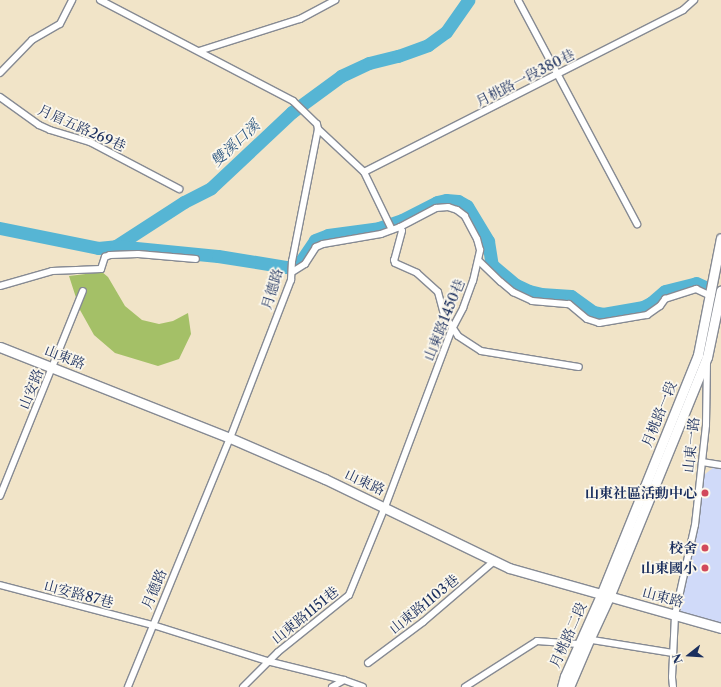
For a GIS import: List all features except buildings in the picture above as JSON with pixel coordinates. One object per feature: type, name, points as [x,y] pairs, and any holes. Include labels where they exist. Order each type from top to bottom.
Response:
[{"type":"street","points":[[0,73],[32,40],[60,24],[72,0]]},
{"type":"street","points":[[100,0],[293,101],[304,114],[318,124],[318,129],[364,172],[392,230]]},
{"type":"street","points":[[199,51],[300,19],[335,0]]},
{"type":"street","points":[[518,0],[559,74],[637,224]]},
{"type":"street","name":"月桃路一段380巷","points":[[364,172],[683,10],[694,0]]},
{"type":"street","name":"月眉五路269巷","points":[[0,97],[39,125],[50,130],[90,142],[179,188]]},
{"type":"street","name":"月德路","points":[[128,687],[152,625],[230,438],[292,272],[292,261],[318,129]]},
{"type":"street","name":"山東路1450巷","points":[[292,272],[305,264],[316,247],[323,244],[381,234],[400,227],[436,208],[448,207],[457,210],[465,216],[477,239],[480,250],[479,261],[463,308],[452,329],[385,507]]},
{"type":"street","points":[[400,227],[402,232],[394,260],[395,263],[417,273],[438,292],[444,315],[452,329],[463,340],[481,351],[579,367]]},
{"type":"street","name":"月桃路一段","points":[[703,356],[710,296],[721,238]]},
{"type":"street","points":[[0,286],[52,271],[101,269],[105,257],[110,255],[138,254],[196,258]]},
{"type":"street","points":[[479,261],[514,292],[532,301],[569,304],[586,319],[599,323],[648,315],[660,306],[665,299],[696,289],[710,296]]},
{"type":"street","name":"月桃路一段","points":[[605,596],[703,356],[721,290]]},
{"type":"street","name":"山安路","points":[[0,496],[83,291]]},
{"type":"street","name":"山東路","points":[[0,347],[230,438],[325,479],[385,507],[493,562],[523,573],[721,628]]},
{"type":"street","name":"山東一路","points":[[673,687],[675,615],[695,525],[706,425],[703,356]]},
{"type":"street","points":[[702,462],[721,465]]},
{"type":"street","name":"山東路1151巷","points":[[242,687],[267,662],[349,595],[385,507]]},
{"type":"street","name":"山東路1103巷","points":[[368,663],[423,622],[493,562]]},
{"type":"street","name":"山安路87巷","points":[[0,585],[152,625],[267,662],[344,680],[363,687]]},
{"type":"street","name":"月桃路二段","points":[[562,687],[582,641],[605,596]]},
{"type":"street","points":[[465,687],[537,641],[582,641],[673,653]]},
{"type":"street","name":"月桃路二段","points":[[569,687],[582,641]]},
{"type":"street","points":[[332,687],[344,680]]},
{"type":"shaded area","name":"山東國小","points":[[714,467],[721,469],[721,624],[680,613],[697,524],[704,475]]},
{"type":"green space","points":[[102,272],[108,277],[125,306],[142,320],[159,324],[173,321],[188,313],[191,334],[179,359],[158,366],[115,353],[94,335],[80,310],[69,276]]},
{"type":"waterway","name":"雙溪口溪","points":[[0,228],[98,248],[116,246],[184,202],[211,188],[292,112],[341,76],[369,63],[398,56],[428,45],[446,32],[468,0]]},
{"type":"waterway","points":[[116,246],[218,256],[287,267],[296,265],[301,261],[315,240],[328,235],[379,228],[402,220],[437,202],[446,200],[458,201],[467,206],[488,241],[492,265],[516,285],[529,291],[541,294],[571,296],[593,312],[603,314],[643,307],[651,303],[665,291],[696,283],[707,288]]},
{"type":"place","name":"山東社區活動中心","points":[[705,493]]},
{"type":"place","name":"校舍","points":[[705,548]]},
{"type":"place","name":"山東國小","points":[[705,568]]}]
